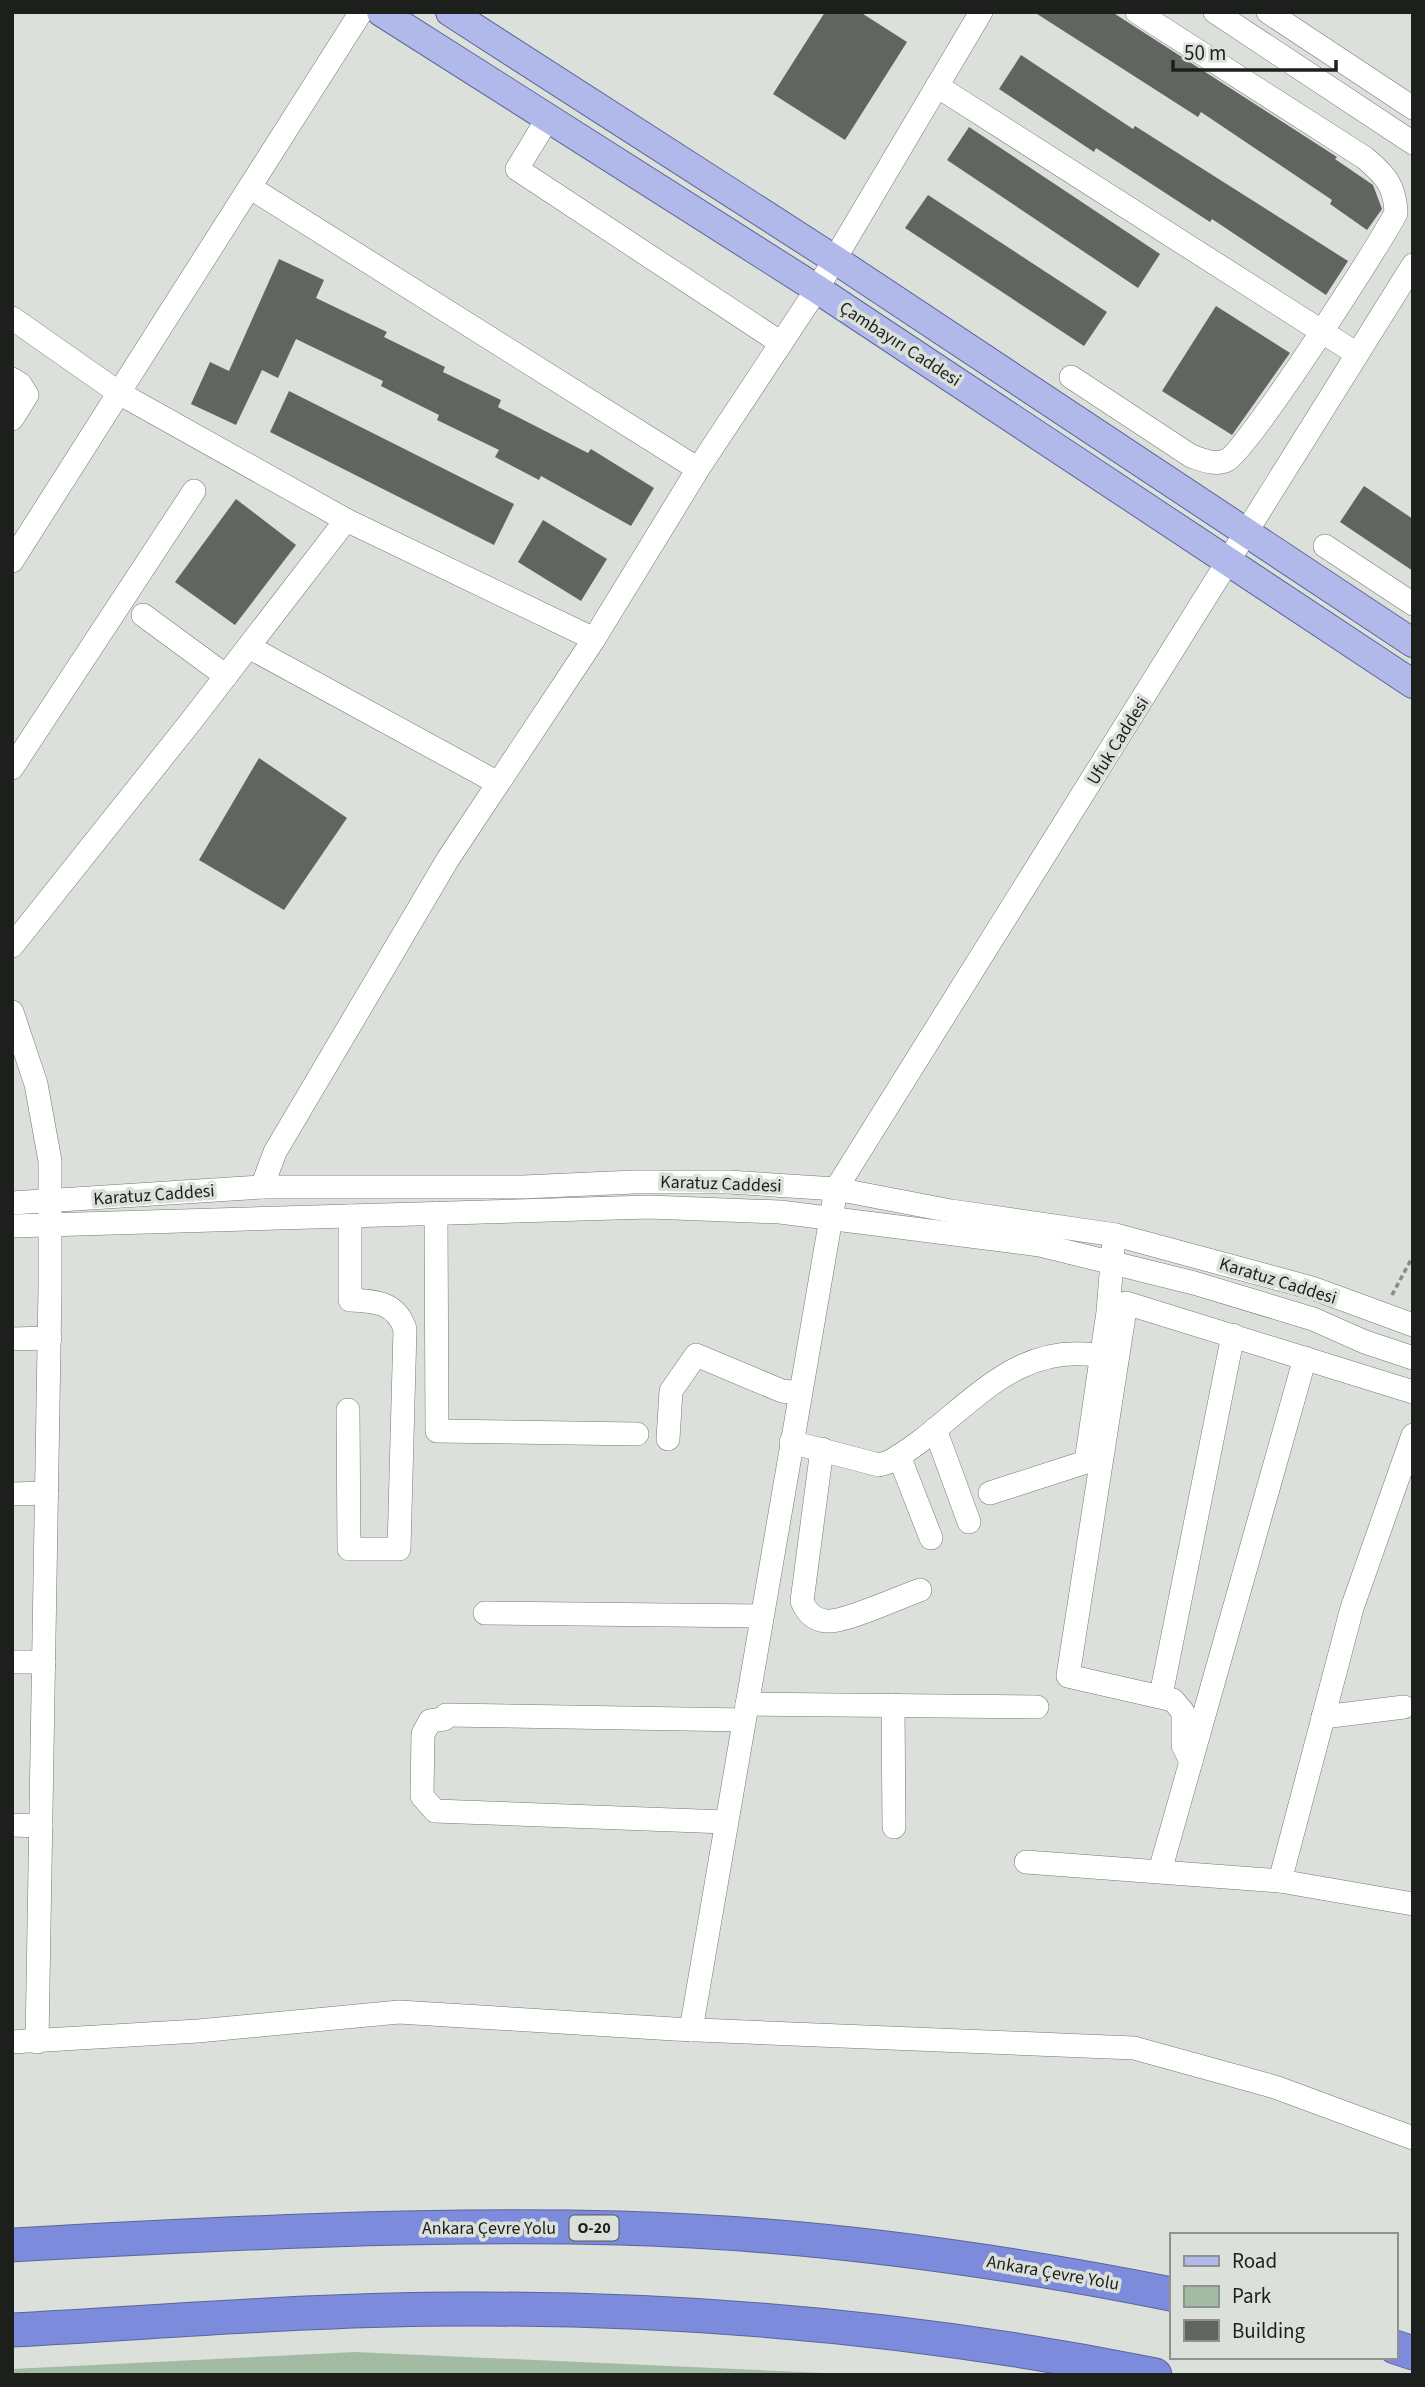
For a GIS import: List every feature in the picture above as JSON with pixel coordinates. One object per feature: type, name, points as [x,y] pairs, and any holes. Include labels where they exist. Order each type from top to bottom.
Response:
[{"type":"highway","name":"Ankara Çevre Yolu","points":[[12,2245],[330,2229],[635,2229],[726,2233],[983,2260],[1170,2294]]},
{"type":"highway","points":[[12,2330],[464,2309],[619,2312],[864,2328],[1008,2347],[1155,2375]]},
{"type":"main road","name":"Çambayırı Caddesi","points":[[382,12],[817,289],[1413,684]]},
{"type":"main road","name":"Çambayırı Caddesi","points":[[450,12],[834,259],[1413,643]]},
{"type":"street","points":[[12,561],[361,12]]},
{"type":"street","points":[[262,1187],[275,1152],[448,859],[594,639],[698,469],[817,289],[981,12]]},
{"type":"street","points":[[1071,377],[1191,456],[1211,463],[1228,460],[1241,447],[1321,330],[1396,213],[1395,194],[1387,176],[1365,158],[1138,12]]},
{"type":"street","points":[[1215,12],[1413,143]]},
{"type":"street","points":[[1268,12],[1413,108]]},
{"type":"street","points":[[937,86],[1357,354]]},
{"type":"street","points":[[548,118],[517,169],[781,343]]},
{"type":"street","points":[[251,188],[698,469]]},
{"type":"street","name":"Ufuk Caddesi","points":[[691,2030],[836,1189],[1413,265]]},
{"type":"street","points":[[12,318],[119,393],[345,520],[594,639]]},
{"type":"street","points":[[12,379],[20,384],[27,395],[12,419]]},
{"type":"street","points":[[12,768],[194,491]]},
{"type":"street","points":[[12,946],[249,647],[345,520]]},
{"type":"street","points":[[1325,547],[1413,604]]},
{"type":"street","points":[[143,615],[226,676]]},
{"type":"street","points":[[249,647],[498,783]]},
{"type":"street","points":[[12,1012],[36,1084],[50,1161],[50,1338],[37,2042]]},
{"type":"street","name":"Karatuz Caddesi","points":[[12,1226],[49,1213],[262,1187],[523,1187],[702,1182],[836,1189],[951,1211],[1116,1236],[1312,1288],[1413,1325]]},
{"type":"street","name":"Karatuz Caddesi","points":[[12,1203],[49,1213]]},
{"type":"street","points":[[49,1213],[350,1216],[649,1207],[780,1212],[1040,1245],[1110,1261],[1313,1319],[1365,1342],[1413,1358]]},
{"type":"street","points":[[436,1213],[437,1431],[637,1434]]},
{"type":"street","points":[[348,1410],[349,1549],[400,1549],[405,1329],[399,1315],[385,1304],[350,1300],[350,1216]]},
{"type":"street","points":[[990,1493],[1086,1462],[1108,1312],[1110,1261],[1116,1236]]},
{"type":"street","points":[[1191,1762],[1183,1745],[1183,1712],[1174,1700],[1068,1675],[1126,1303],[1413,1392]]},
{"type":"street","points":[[1161,1695],[1233,1335]]},
{"type":"street","points":[[12,1339],[50,1338]]},
{"type":"street","points":[[791,1442],[879,1465],[899,1457],[985,1387],[1036,1359],[1069,1352],[1101,1356]]},
{"type":"street","points":[[668,1439],[671,1391],[696,1355],[782,1391],[799,1393]]},
{"type":"street","points":[[1160,1871],[1305,1358]]},
{"type":"street","points":[[935,1429],[969,1522]]},
{"type":"street","points":[[1280,1881],[1352,1608],[1413,1435]]},
{"type":"street","points":[[822,1448],[802,1601],[804,1608],[815,1618],[831,1621],[920,1590]]},
{"type":"street","points":[[899,1457],[931,1538]]},
{"type":"street","points":[[12,1494],[47,1493]]},
{"type":"street","points":[[485,1613],[762,1616]]},
{"type":"street","points":[[12,1662],[44,1662]]},
{"type":"street","points":[[893,1706],[894,1828]]},
{"type":"street","points":[[726,1822],[435,1811],[422,1796],[423,1734],[430,1721],[445,1717],[745,1712],[893,1706],[1037,1707]]},
{"type":"street","points":[[1323,1717],[1404,1707]]},
{"type":"street","points":[[12,1825],[41,1826]]},
{"type":"street","points":[[1026,1862],[1280,1881],[1413,1904]]},
{"type":"street","points":[[12,2042],[400,2012],[691,2030],[1134,2048],[1275,2087],[1413,2138]]},
{"type":"path","points":[[1382,1315],[1413,1256]]},
{"type":"green space","points":[[355,2352],[868,2375],[12,2375],[12,2369]]},
{"type":"building","points":[[825,12],[860,12],[907,42],[845,140],[773,94]]},
{"type":"building","points":[[1034,12],[1112,12],[1337,157],[1335,159],[1373,185],[1382,209],[1367,230],[1330,204],[1332,200],[1201,112],[1198,117]]},
{"type":"building","points":[[1021,55],[1133,129],[1135,126],[1348,261],[1326,295],[1212,219],[1210,222],[1096,148],[1094,152],[999,89]]},
{"type":"building","points":[[969,127],[1160,254],[1138,288],[947,160]]},
{"type":"building","points":[[928,195],[1107,312],[1084,346],[905,228]]},
{"type":"building","points":[[279,259],[324,280],[316,298],[387,332],[384,337],[445,367],[443,372],[501,400],[498,407],[588,453],[591,449],[654,488],[631,526],[541,476],[539,480],[495,457],[499,450],[437,420],[439,415],[381,386],[383,381],[296,339],[278,378],[262,370],[236,425],[191,404],[210,362],[229,371]]},
{"type":"building","points":[[1216,306],[1290,353],[1232,435],[1162,391]]},
{"type":"building","points":[[289,391],[514,504],[494,545],[270,432]]},
{"type":"building","points":[[1364,486],[1413,519],[1413,571],[1340,522]]},
{"type":"building","points":[[236,499],[296,545],[235,625],[175,582]]},
{"type":"building","points":[[543,520],[607,559],[581,601],[518,562]]},
{"type":"building","points":[[259,758],[347,818],[284,910],[199,860]]}]
